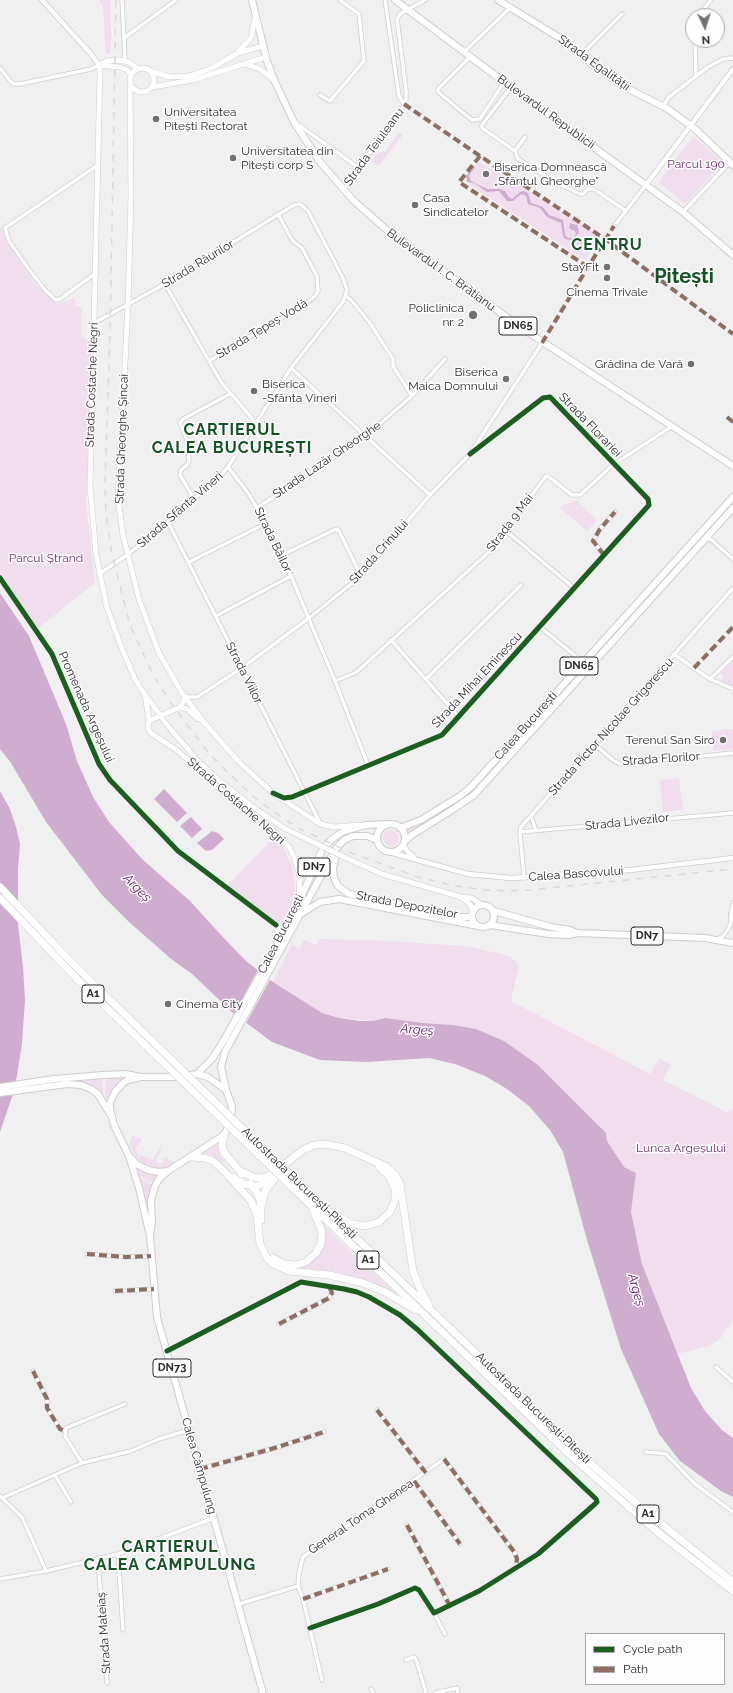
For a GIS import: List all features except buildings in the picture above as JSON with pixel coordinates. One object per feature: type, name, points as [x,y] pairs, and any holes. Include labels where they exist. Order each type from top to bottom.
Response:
[{"type":"highway","name":"Autostrada București-Pitești","points":[[0,886],[70,961],[296,1185],[310,1204],[426,1316],[607,1488],[668,1540],[733,1591]]},
{"type":"highway","name":"Autostrada București-Pitești","points":[[0,898],[78,980],[296,1185],[330,1212],[602,1474],[674,1535],[733,1582]]},
{"type":"highway","points":[[224,1135],[222,1146],[223,1151],[258,1194],[261,1211],[262,1239],[268,1252],[279,1262],[296,1265],[306,1262],[318,1250],[321,1244],[322,1229],[310,1204]]},
{"type":"highway","points":[[240,1171],[256,1178],[266,1177],[274,1174],[304,1150],[314,1145],[326,1144],[345,1148],[387,1167],[396,1176],[400,1184],[413,1271],[420,1289],[433,1312]]},
{"type":"highway","points":[[192,1157],[209,1159],[239,1182],[252,1186],[260,1186],[272,1181],[306,1153],[314,1149],[326,1148],[342,1151],[375,1165],[386,1172],[395,1189],[393,1206],[390,1212],[379,1222],[373,1225],[361,1226],[353,1224],[330,1212]]},
{"type":"highway","points":[[224,1171],[255,1208],[260,1244],[264,1254],[273,1264],[289,1271],[336,1276],[363,1283],[385,1292],[426,1316]]},
{"type":"highway","points":[[261,1211],[263,1195],[272,1181]]},
{"type":"main road","name":"Bulevardul I. C. Brătianu","points":[[252,0],[255,17],[266,56],[275,82],[294,122],[320,162],[343,190],[363,210],[388,231],[542,343],[733,466]]},
{"type":"main road","name":"Bulevardul Republicii","points":[[395,0],[504,82],[683,212],[733,255]]},
{"type":"main road","name":"Strada Egalității","points":[[498,0],[563,40],[625,87],[663,106],[691,126],[731,164]]},
{"type":"main road","points":[[238,53],[251,38],[255,17]]},
{"type":"main road","points":[[263,46],[238,53],[210,69],[189,76],[170,77],[144,68],[138,69],[131,74],[130,85],[135,91],[146,92],[152,87],[193,80],[266,56]]},
{"type":"main road","points":[[99,65],[111,60],[125,61],[138,69]]},
{"type":"main road","points":[[244,64],[260,69],[275,82]]},
{"type":"main road","points":[[99,65],[119,67],[127,70],[131,74]]},
{"type":"main road","name":"Strada Costache Negri","points":[[99,65],[96,273],[90,487],[99,574],[114,628],[135,679],[145,695],[163,720],[197,760],[250,806],[284,828],[344,857]]},
{"type":"main road","points":[[150,71],[153,77],[152,87]]},
{"type":"main road","name":"Strada Gheorghe Șincai","points":[[130,85],[131,188],[128,305],[118,487],[121,522],[127,555],[139,599],[156,647],[165,664],[203,721],[239,762],[273,793],[320,824],[334,827],[366,825]]},
{"type":"main road","points":[[130,103],[139,92]]},
{"type":"main road","name":"Calea București","points":[[400,828],[421,820],[468,790],[733,497]]},
{"type":"main road","name":"Calea București","points":[[403,844],[412,835],[474,795],[733,508]]},
{"type":"main road","name":"Strada Costache Negri","points":[[145,695],[149,721],[148,728],[151,733],[175,749],[197,760]]},
{"type":"main road","points":[[149,721],[180,707],[186,697]]},
{"type":"main road","points":[[180,707],[187,709],[203,721]]},
{"type":"main road","name":"Strada Costache Negri","points":[[175,749],[217,787],[272,830],[286,843],[298,866],[300,884],[299,902]]},
{"type":"main road","points":[[386,824],[378,830],[377,840],[380,847],[388,852],[397,850],[403,844],[404,835],[400,828]]},
{"type":"main road","name":"Calea București","points":[[197,1074],[226,1043],[287,932],[319,856],[326,845],[344,831],[366,825],[386,824]]},
{"type":"main road","name":"DN7","points":[[386,824],[394,824],[400,828]]},
{"type":"main road","name":"DN7","points":[[337,846],[344,840],[353,836],[367,836],[377,840]]},
{"type":"main road","name":"Calea București","points":[[287,932],[301,914],[337,846]]},
{"type":"main road","name":"Strada Depozitelor","points":[[337,846],[332,868],[333,875],[338,886],[345,892],[365,898],[458,918],[472,914],[470,904],[462,897]]},
{"type":"main road","name":"Strada Depozitelor","points":[[344,857],[382,874],[462,897],[472,898],[482,905]]},
{"type":"main road","name":"Strada Depozitelor","points":[[301,914],[320,902],[328,899],[344,899],[466,925],[478,926]]},
{"type":"main road","points":[[478,926],[474,922],[472,914],[476,907],[482,905]]},
{"type":"main road","name":"DN7","points":[[482,905],[489,906],[494,911],[577,933],[705,938],[733,943]]},
{"type":"main road","points":[[490,925],[495,917],[494,911]]},
{"type":"main road","name":"DN7","points":[[478,926],[484,927],[490,925],[548,934],[569,935],[577,933]]},
{"type":"main road","name":"Calea București","points":[[226,1043],[221,1067],[226,1090]]},
{"type":"main road","points":[[0,1093],[36,1085],[126,1074],[141,1077],[175,1078],[197,1074],[208,1077],[226,1090]]},
{"type":"main road","points":[[111,1115],[110,1103],[114,1092],[128,1080],[141,1077]]},
{"type":"main road","name":"Calea Câmpulung","points":[[36,1085],[73,1084],[87,1087],[98,1094],[111,1115],[128,1156],[139,1188],[150,1236],[157,1317],[263,1693]]},
{"type":"main road","points":[[0,1086],[36,1085]]},
{"type":"main road","name":"DN7","points":[[224,1135],[232,1118],[231,1101],[226,1090]]},
{"type":"main road","name":"Calea Câmpulung","points":[[150,1236],[152,1194],[160,1178],[168,1171],[192,1157],[224,1135]]},
{"type":"main road","points":[[128,1156],[136,1164],[148,1170],[158,1172],[168,1171]]},
{"type":"street","points":[[0,68],[10,81],[14,84],[20,84],[91,69],[99,65],[91,54],[42,0]]},
{"type":"street","points":[[122,0],[125,61]]},
{"type":"street","points":[[124,38],[176,0]]},
{"type":"street","points":[[320,95],[330,101],[364,61],[359,14],[340,0]]},
{"type":"street","points":[[386,0],[399,96],[404,104]]},
{"type":"street","points":[[404,104],[406,90],[397,23],[400,14],[410,10],[425,0]]},
{"type":"street","points":[[464,52],[510,8]]},
{"type":"street","points":[[581,55],[622,14]]},
{"type":"street","points":[[695,48],[696,75]]},
{"type":"street","points":[[471,56],[438,89],[438,92],[472,120],[480,119],[504,82]]},
{"type":"street","points":[[663,106],[669,97],[696,75],[716,62],[723,59],[733,58]]},
{"type":"street","points":[[614,226],[733,69]]},
{"type":"street","points":[[511,87],[482,126],[515,151],[518,158],[557,183],[580,194],[583,194],[588,189],[594,189],[626,211]]},
{"type":"street","name":"Strada Teiuleanu","points":[[343,190],[404,104]]},
{"type":"street","points":[[294,122],[359,168]]},
{"type":"street","points":[[515,151],[525,137]]},
{"type":"street","points":[[683,212],[731,164]]},
{"type":"street","points":[[96,273],[60,299],[56,300],[45,290],[28,268],[9,241],[5,228],[98,165]]},
{"type":"street","name":"Strada Râurilor","points":[[94,323],[165,284],[278,214],[294,205],[300,204],[308,211],[343,278],[346,296]]},
{"type":"street","name":"Strada Țepeș Vodă","points":[[209,361],[309,302],[318,291],[317,276],[302,248],[292,240],[278,214]]},
{"type":"street","points":[[165,284],[221,382],[256,423]]},
{"type":"street","points":[[346,296],[370,323],[393,359],[392,366],[412,396]]},
{"type":"street","name":"Strada Sfânta Vineri","points":[[99,574],[127,555],[168,522],[228,467],[291,368],[346,296]]},
{"type":"street","name":"Strada Crinului","points":[[186,697],[197,697],[242,668],[309,618],[360,576],[430,496],[470,454],[542,343]]},
{"type":"street","name":"Strada Lazăr Gheorghe","points":[[257,508],[366,436],[412,396],[445,359]]},
{"type":"street","points":[[291,368],[430,496]]},
{"type":"street","points":[[194,499],[180,475],[181,470],[188,464],[189,461],[187,440],[180,423],[182,419],[230,394]]},
{"type":"street","name":"Strada Florariei","points":[[470,454],[546,396],[550,397],[648,499],[649,505]]},
{"type":"street","name":"Strada 9 Mai","points":[[335,680],[355,673],[490,551],[546,476],[572,495],[576,496],[614,464],[671,427]]},
{"type":"street","name":"Strada Băilor","points":[[228,467],[248,493],[257,508],[291,576],[335,680],[368,765]]},
{"type":"street","name":"Strada Mihai Eminescu","points":[[273,793],[288,798],[444,733],[649,505]]},
{"type":"street","points":[[604,555],[593,541],[600,529],[615,512]]},
{"type":"street","name":"Strada Viilor","points":[[168,522],[320,824]]},
{"type":"street","points":[[189,562],[265,524]]},
{"type":"street","points":[[280,556],[336,529],[339,531],[360,576]]},
{"type":"street","points":[[505,530],[574,588]]},
{"type":"street","points":[[708,536],[733,559]]},
{"type":"street","points":[[216,616],[291,576]]},
{"type":"street","points":[[426,679],[521,585]]},
{"type":"street","name":"Strada Pictor Nicolae Grigorescu","points":[[520,832],[521,827],[733,588]]},
{"type":"street","points":[[540,627],[589,667]]},
{"type":"street","points":[[392,640],[459,717]]},
{"type":"street","points":[[675,655],[710,679],[733,689]]},
{"type":"street","points":[[710,679],[733,657]]},
{"type":"street","name":"Strada Florilor","points":[[594,744],[612,760],[620,764],[733,753]]},
{"type":"street","name":"Strada Livezilor","points":[[520,832],[733,812]]},
{"type":"street","points":[[531,816],[536,831]]},
{"type":"street","points":[[520,832],[524,878]]},
{"type":"street","name":"Calea Bascovului","points":[[403,844],[411,855],[420,860]]},
{"type":"street","name":"Calea Bascovului","points":[[388,852],[468,874],[500,878],[524,878],[645,868],[731,858]]},
{"type":"street","points":[[731,858],[733,864]]},
{"type":"street","points":[[717,940],[728,931],[732,917],[733,903]]},
{"type":"street","points":[[87,1254],[126,1257],[152,1256]]},
{"type":"street","points":[[167,1351],[301,1282],[344,1289],[369,1297],[400,1315],[440,1350],[596,1499],[597,1502],[595,1504],[538,1554],[479,1591],[434,1613]]},
{"type":"street","points":[[279,1324],[329,1298],[332,1293],[329,1286]]},
{"type":"street","points":[[115,1291],[154,1289]]},
{"type":"street","points":[[716,1367],[733,1382]]},
{"type":"street","points":[[33,1371],[47,1399],[47,1408],[60,1430],[65,1431]]},
{"type":"street","points":[[82,1463],[65,1436],[65,1431],[69,1425],[125,1404]]},
{"type":"street","points":[[377,1410],[426,1473]]},
{"type":"street","points":[[46,1571],[22,1518],[1,1497],[82,1463],[131,1451],[159,1439],[189,1430]]},
{"type":"street","points":[[200,1469],[278,1447],[324,1432]]},
{"type":"street","points":[[646,1452],[666,1454],[696,1484],[733,1512]]},
{"type":"street","name":"General Toma Ghenea","points":[[298,1586],[299,1573],[303,1557],[319,1544],[426,1473],[444,1459],[515,1553],[517,1559],[516,1567]]},
{"type":"street","points":[[55,1475],[71,1502]]},
{"type":"street","points":[[414,1481],[460,1544]]},
{"type":"street","points":[[0,1579],[46,1571],[118,1554],[214,1518]]},
{"type":"street","points":[[407,1525],[450,1606]]},
{"type":"street","name":"Strada Mateiaș","points":[[118,1554],[124,1630]]},
{"type":"street","name":"Strada Mateiaș","points":[[98,1558],[107,1683]]},
{"type":"street","points":[[303,1598],[388,1569]]},
{"type":"street","points":[[239,1604],[298,1586],[303,1598],[322,1680]]},
{"type":"street","points":[[310,1628],[378,1604],[415,1588],[420,1590],[445,1634]]},
{"type":"street","points":[[406,1660],[414,1657],[416,1659],[426,1693]]},
{"type":"street","points":[[435,1693],[457,1688],[458,1693]]},
{"type":"green space","points":[[99,0],[111,0],[111,53],[106,55],[103,7]]},
{"type":"green space","points":[[399,132],[403,135],[381,163],[378,165],[373,162],[374,156],[380,152],[385,152]]},
{"type":"green space","name":"Parcul 190","points":[[693,136],[723,163],[685,204],[659,182]]},
{"type":"green space","points":[[479,162],[601,236],[585,260],[470,185],[468,176]]},
{"type":"green space","name":"Parcul Ștrand","points":[[0,226],[7,242],[34,283],[57,304],[75,298],[75,306],[82,307],[81,335],[89,342],[90,394],[86,501],[95,583],[37,629],[0,575]]},
{"type":"green space","points":[[733,497],[733,508],[474,795],[404,842],[404,835],[400,828],[460,796]]},
{"type":"green space","points":[[576,500],[597,520],[587,531],[559,507]]},
{"type":"green space","points":[[733,659],[733,687],[720,682],[723,677],[720,672]]},
{"type":"green space","name":"Terenul San Siro","points":[[733,729],[733,749],[713,751],[712,731]]},
{"type":"green space","points":[[679,778],[683,810],[663,812],[660,780]]},
{"type":"green space","points":[[388,830],[394,830],[399,835],[397,844],[394,846],[388,846],[383,841],[383,835]]},
{"type":"green space","points":[[274,837],[285,850],[291,864],[295,880],[294,896],[290,910],[283,920],[278,923],[227,886]]},
{"type":"green space","name":"Lunca Argeșului","points":[[319,939],[368,940],[467,946],[510,956],[519,965],[511,1001],[650,1074],[659,1059],[671,1064],[663,1080],[723,1110],[726,1113],[733,1109],[733,1320],[720,1339],[709,1346],[677,1354],[642,1264],[631,1212],[636,1174],[624,1167],[607,1141],[453,1025],[385,1018],[373,1021],[339,1018],[322,1013],[273,982],[292,944],[299,949],[304,940],[316,945]]},
{"type":"green space","points":[[126,1076],[115,1085],[107,1099],[105,1097],[106,1077]]},
{"type":"green space","points":[[103,1077],[103,1094],[94,1086],[85,1082],[58,1082]]},
{"type":"green space","points":[[133,1134],[136,1139],[139,1137],[142,1140],[135,1148],[139,1157],[142,1156],[153,1160],[160,1147],[162,1148],[156,1161],[161,1164],[166,1156],[171,1161],[176,1163],[167,1167],[158,1168],[142,1163],[137,1158],[130,1145],[130,1139]]},
{"type":"green space","points":[[218,1144],[220,1155],[225,1161],[223,1163],[212,1155],[204,1153]]},
{"type":"green space","points":[[138,1169],[148,1174],[159,1176],[153,1184],[138,1175]]},
{"type":"green space","points":[[140,1178],[152,1185],[148,1206]]},
{"type":"green space","points":[[321,1223],[398,1296],[285,1267],[318,1254]]},
{"type":"water","points":[[474,166],[475,167],[469,176],[471,181],[487,189],[500,189],[505,191],[512,199],[520,192],[524,191],[528,193],[531,203],[543,207],[549,215],[563,220],[565,235],[568,238],[574,238],[576,234],[575,231],[570,229],[570,223],[577,225],[579,232],[574,239],[576,241],[565,239],[563,236],[561,223],[547,217],[540,208],[528,204],[526,196],[521,194],[513,201],[507,201],[499,191],[487,192],[474,183],[467,182],[466,176]]},
{"type":"water","points":[[580,239],[582,240],[582,244],[579,244],[576,241]]},
{"type":"water","name":"Argeș","points":[[0,593],[29,636],[66,724],[77,761],[93,797],[109,822],[143,860],[190,901],[246,961],[273,982],[322,1013],[339,1018],[360,1021],[373,1021],[385,1018],[453,1025],[476,1029],[504,1041],[538,1065],[606,1133],[607,1141],[624,1167],[636,1173],[631,1212],[642,1264],[691,1388],[705,1411],[722,1430],[733,1438],[733,1497],[721,1491],[680,1461],[659,1434],[621,1349],[587,1240],[563,1152],[550,1130],[529,1106],[507,1089],[485,1076],[455,1064],[429,1058],[367,1062],[320,1060],[272,1042],[233,1013],[192,974],[170,958],[129,922],[102,895],[46,822],[11,763],[0,749]]},
{"type":"water","points":[[164,789],[187,813],[177,822],[154,799]]},
{"type":"water","points":[[0,791],[10,809],[20,844],[18,869],[18,925],[25,1000],[22,1044],[17,1075],[12,1097],[0,1132]]},
{"type":"water","points":[[191,817],[202,829],[192,838],[180,826]]},
{"type":"water","points":[[212,831],[218,833],[224,839],[212,850],[206,851],[197,843]]},
{"type":"pier","points":[[259,968],[271,978],[245,1025],[233,1016]]},
{"type":"railway","points":[[116,0],[110,333],[105,484],[106,512],[112,555],[130,625],[153,675],[168,699],[203,746],[218,763],[254,797],[271,810],[298,828],[351,853],[418,877],[451,885],[484,890],[507,891],[530,890],[733,869]]},
{"type":"marked path","points":[[404,104],[605,239],[733,334]]},
{"type":"marked path","points":[[480,156],[459,182],[588,267]]},
{"type":"marked path","points":[[542,343],[614,226]]},
{"type":"marked path","points":[[727,417],[733,422]]},
{"type":"marked path","points":[[604,555],[593,541],[600,529],[615,512]]},
{"type":"marked path","points":[[694,668],[733,627]]},
{"type":"marked path","points":[[87,1254],[126,1257],[151,1256]]},
{"type":"marked path","points":[[279,1324],[329,1298],[332,1293],[329,1286]]},
{"type":"marked path","points":[[115,1291],[154,1289]]},
{"type":"marked path","points":[[33,1371],[47,1399],[47,1408],[60,1429],[65,1431]]},
{"type":"marked path","points":[[377,1410],[426,1473]]},
{"type":"marked path","points":[[200,1469],[278,1447],[324,1432]]},
{"type":"marked path","points":[[444,1459],[515,1553],[517,1559],[516,1567]]},
{"type":"marked path","points":[[414,1481],[460,1544]]},
{"type":"marked path","points":[[407,1525],[450,1606]]},
{"type":"marked path","points":[[303,1599],[388,1569]]},
{"type":"cycle path","points":[[273,793],[284,798],[292,797],[442,735],[649,505],[648,499],[550,397],[543,398],[470,454]]},
{"type":"cycle path","name":"Promenada Argeșului","points":[[0,578],[52,654],[99,764],[110,780],[178,851],[276,925]]},
{"type":"cycle path","points":[[167,1351],[301,1282],[357,1292],[369,1297],[400,1315],[418,1330],[596,1499],[597,1502],[595,1504],[538,1554],[479,1591],[434,1613],[419,1590],[415,1588],[378,1604],[310,1628]]},
{"type":"place","name":"Universitatea Pitești Rectorat","points":[[156,119]]},
{"type":"place","name":"Universitatea din Pitești corp S","points":[[233,158]]},
{"type":"place","name":"Biserica Domnească „Sfântul Gheorghe”","points":[[486,174]]},
{"type":"place","name":"Casa Sindicatelor","points":[[415,205]]},
{"type":"place","name":"StayFit","points":[[607,267]]},
{"type":"place","name":"Cinema Trivale","points":[[607,278]]},
{"type":"place","name":"Policlinica nr. 2","points":[[473,315]]},
{"type":"place","name":"Grădina de Vară","points":[[691,364]]},
{"type":"place","name":"Biserica Maica Domnului","points":[[506,379]]},
{"type":"place","name":"Biserica -Sfânta Vineri","points":[[254,391]]},
{"type":"place","name":"Terenul San Siro","points":[[723,740]]},
{"type":"place","name":"Cinema City","points":[[168,1004]]},
{"type":"district","name":"CENTRU","points":[[607,245]]},
{"type":"district","name":"Pitești","points":[[684,277]]},
{"type":"district","name":"CARTIERUL CALEA BUCUREȘTI","points":[[232,439]]},
{"type":"district","name":"CARTIERUL CALEA CÂMPULUNG","points":[[170,1556]]}]
